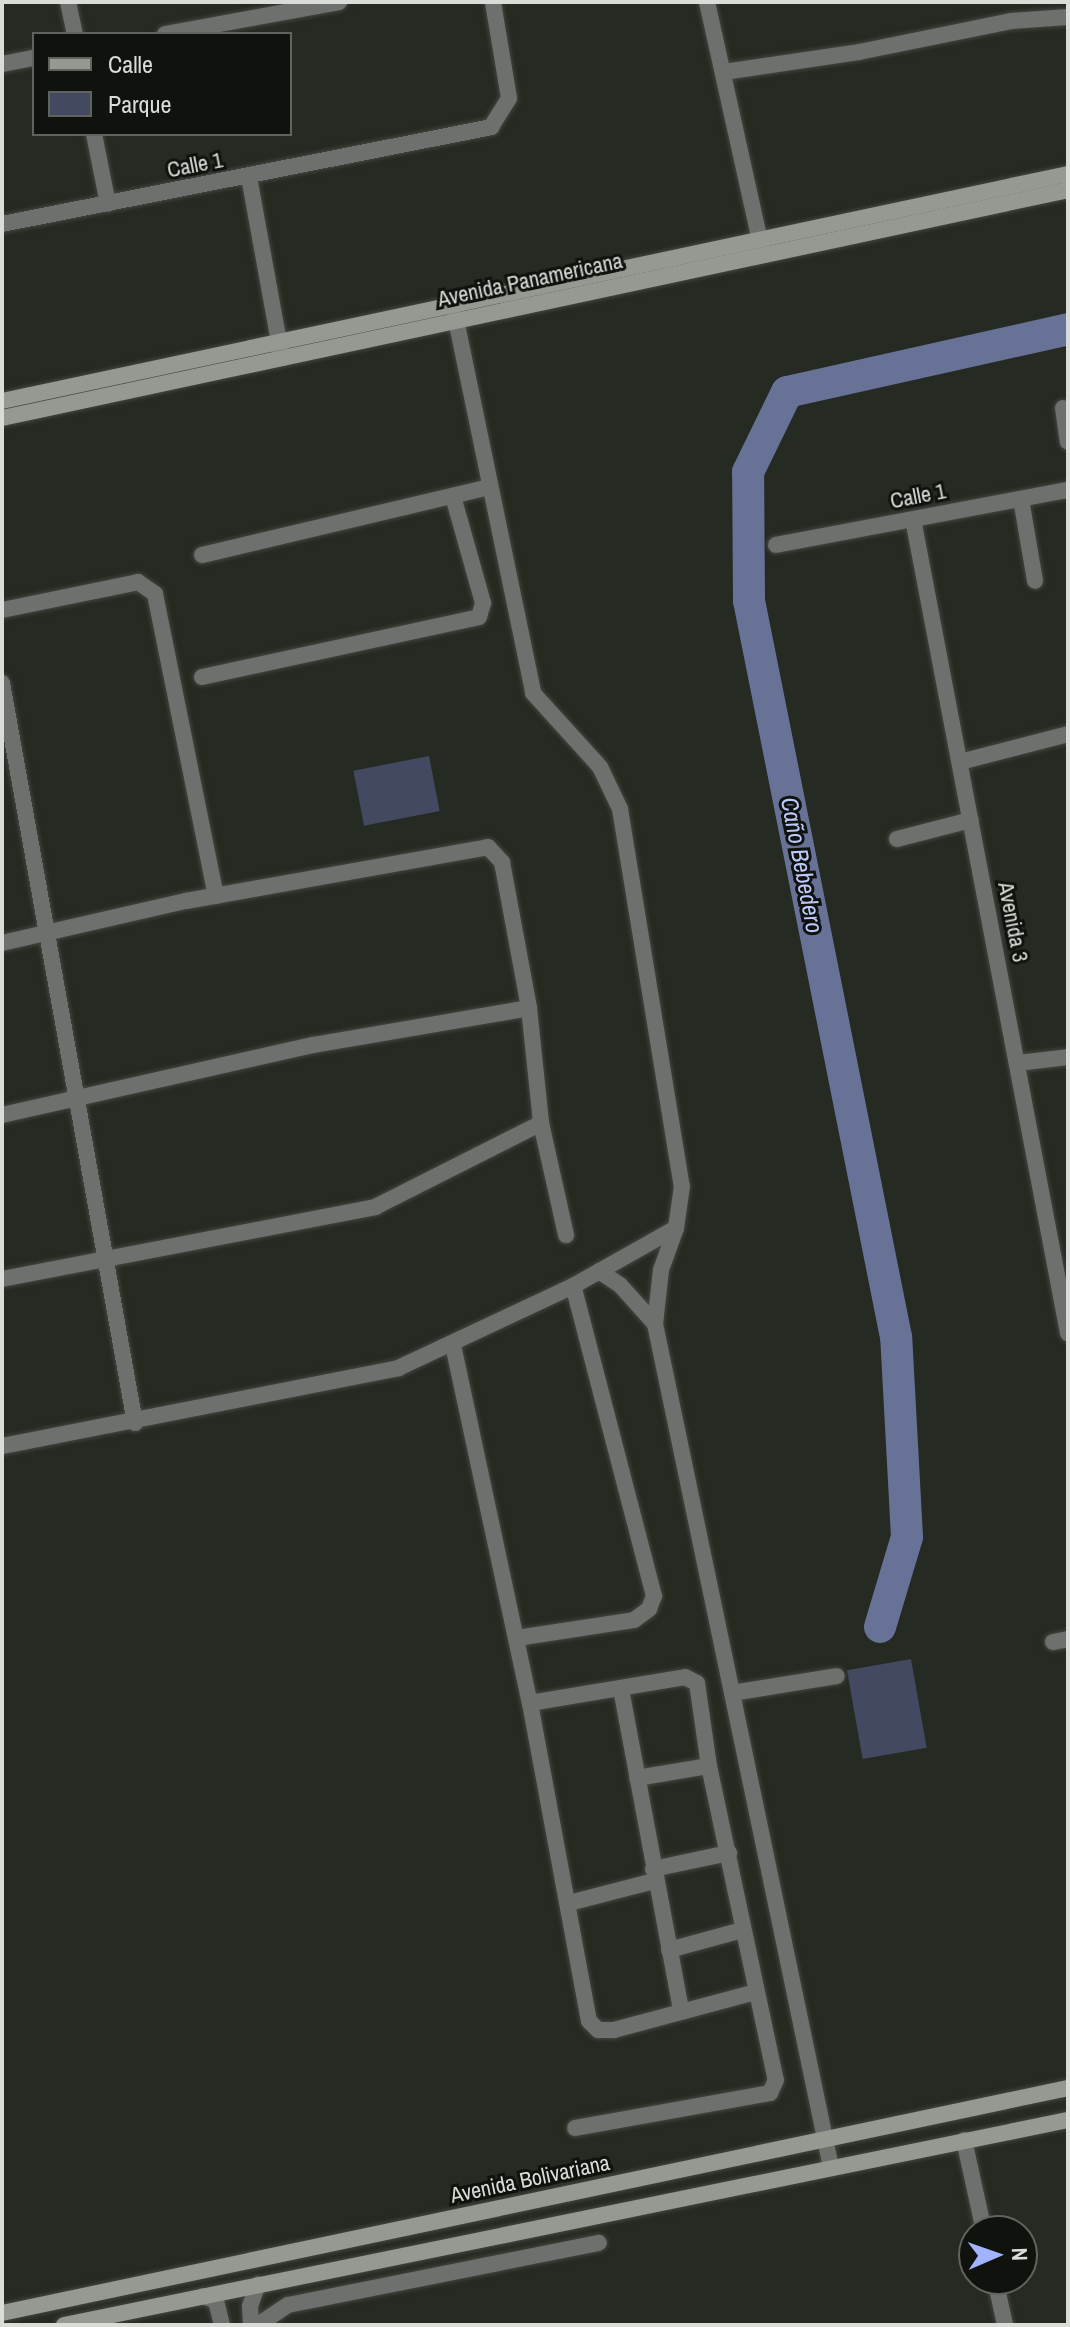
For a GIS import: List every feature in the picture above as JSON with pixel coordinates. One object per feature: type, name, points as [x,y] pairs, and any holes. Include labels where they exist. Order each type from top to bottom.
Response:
[{"type":"street","points":[[68,2],[75,32]]},
{"type":"street","points":[[176,32],[339,2]]},
{"type":"street","name":"Calle 1","points":[[2,224],[491,127],[509,98],[493,2]]},
{"type":"street","points":[[707,2],[761,247]]},
{"type":"street","points":[[724,72],[859,52],[1011,21],[1068,17]]},
{"type":"street","points":[[2,64],[32,58]]},
{"type":"street","points":[[94,136],[108,204]]},
{"type":"street","name":"Avenida Panamericana","points":[[2,401],[281,349],[761,247],[1068,174]]},
{"type":"street","points":[[249,177],[281,349]]},
{"type":"street","name":"Avenida Panamericana","points":[[761,247],[1068,190]]},
{"type":"street","points":[[455,312],[533,693],[600,767],[620,809],[675,1127],[682,1186],[676,1228],[661,1270],[655,1324],[831,2167]]},
{"type":"street","name":"Avenida Panamericana","points":[[2,418],[281,349]]},
{"type":"street","points":[[1063,408],[1068,442]]},
{"type":"street","points":[[202,555],[489,487]]},
{"type":"street","name":"Calle 1","points":[[776,545],[1068,490]]},
{"type":"street","points":[[202,677],[479,617],[483,603],[453,496]]},
{"type":"street","points":[[1021,499],[1035,581]]},
{"type":"street","name":"Avenida 3","points":[[913,519],[1068,1333]]},
{"type":"street","points":[[2,610],[138,582],[155,594],[216,896]]},
{"type":"street","points":[[2,683],[9,774],[48,935],[135,1423]]},
{"type":"street","points":[[960,762],[1068,734]]},
{"type":"street","points":[[897,839],[971,820]]},
{"type":"street","points":[[2,943],[216,896],[488,847],[502,862],[529,1008],[541,1123],[566,1235]]},
{"type":"street","points":[[2,1115],[313,1045],[529,1008]]},
{"type":"street","points":[[1018,1063],[1068,1057]]},
{"type":"street","points":[[2,1279],[375,1207],[541,1123]]},
{"type":"street","points":[[2,1446],[135,1423],[398,1368],[453,1345],[573,1286],[676,1228]]},
{"type":"street","points":[[599,1271],[620,1285],[655,1324]]},
{"type":"street","points":[[517,1638],[634,1620],[649,1609],[654,1596],[573,1286]]},
{"type":"street","points":[[453,1345],[517,1638],[589,2021],[598,2030],[756,1992]]},
{"type":"street","points":[[732,1693],[837,1676]]},
{"type":"street","points":[[530,1703],[693,1678],[742,1930],[776,2080],[770,2093],[575,2128]]},
{"type":"street","points":[[621,1689],[681,2010]]},
{"type":"street","points":[[637,1778],[709,1766]]},
{"type":"street","points":[[569,1903],[729,1853]]},
{"type":"street","points":[[669,1950],[742,1930]]},
{"type":"street","name":"Avenida Bolivariana","points":[[2,2313],[1068,2088]]},
{"type":"street","points":[[64,2325],[1068,2120]]},
{"type":"street","points":[[964,2140],[980,2215]]},
{"type":"street","points":[[258,2325],[288,2305],[599,2243]]},
{"type":"street","points":[[251,2325],[250,2306],[258,2284]]},
{"type":"street","points":[[998,2295],[1005,2325]]},
{"type":"street","points":[[203,2296],[216,2301],[222,2325]]},
{"type":"green space","points":[[429,756],[440,811],[364,826],[353,771]]},
{"type":"green space","points":[[911,1659],[927,1748],[863,1759],[847,1670]]},
{"type":"waterway","name":"Caño Bebedero","points":[[880,1627],[907,1537],[896,1337],[749,601],[748,472],[787,392],[1068,329]]}]
